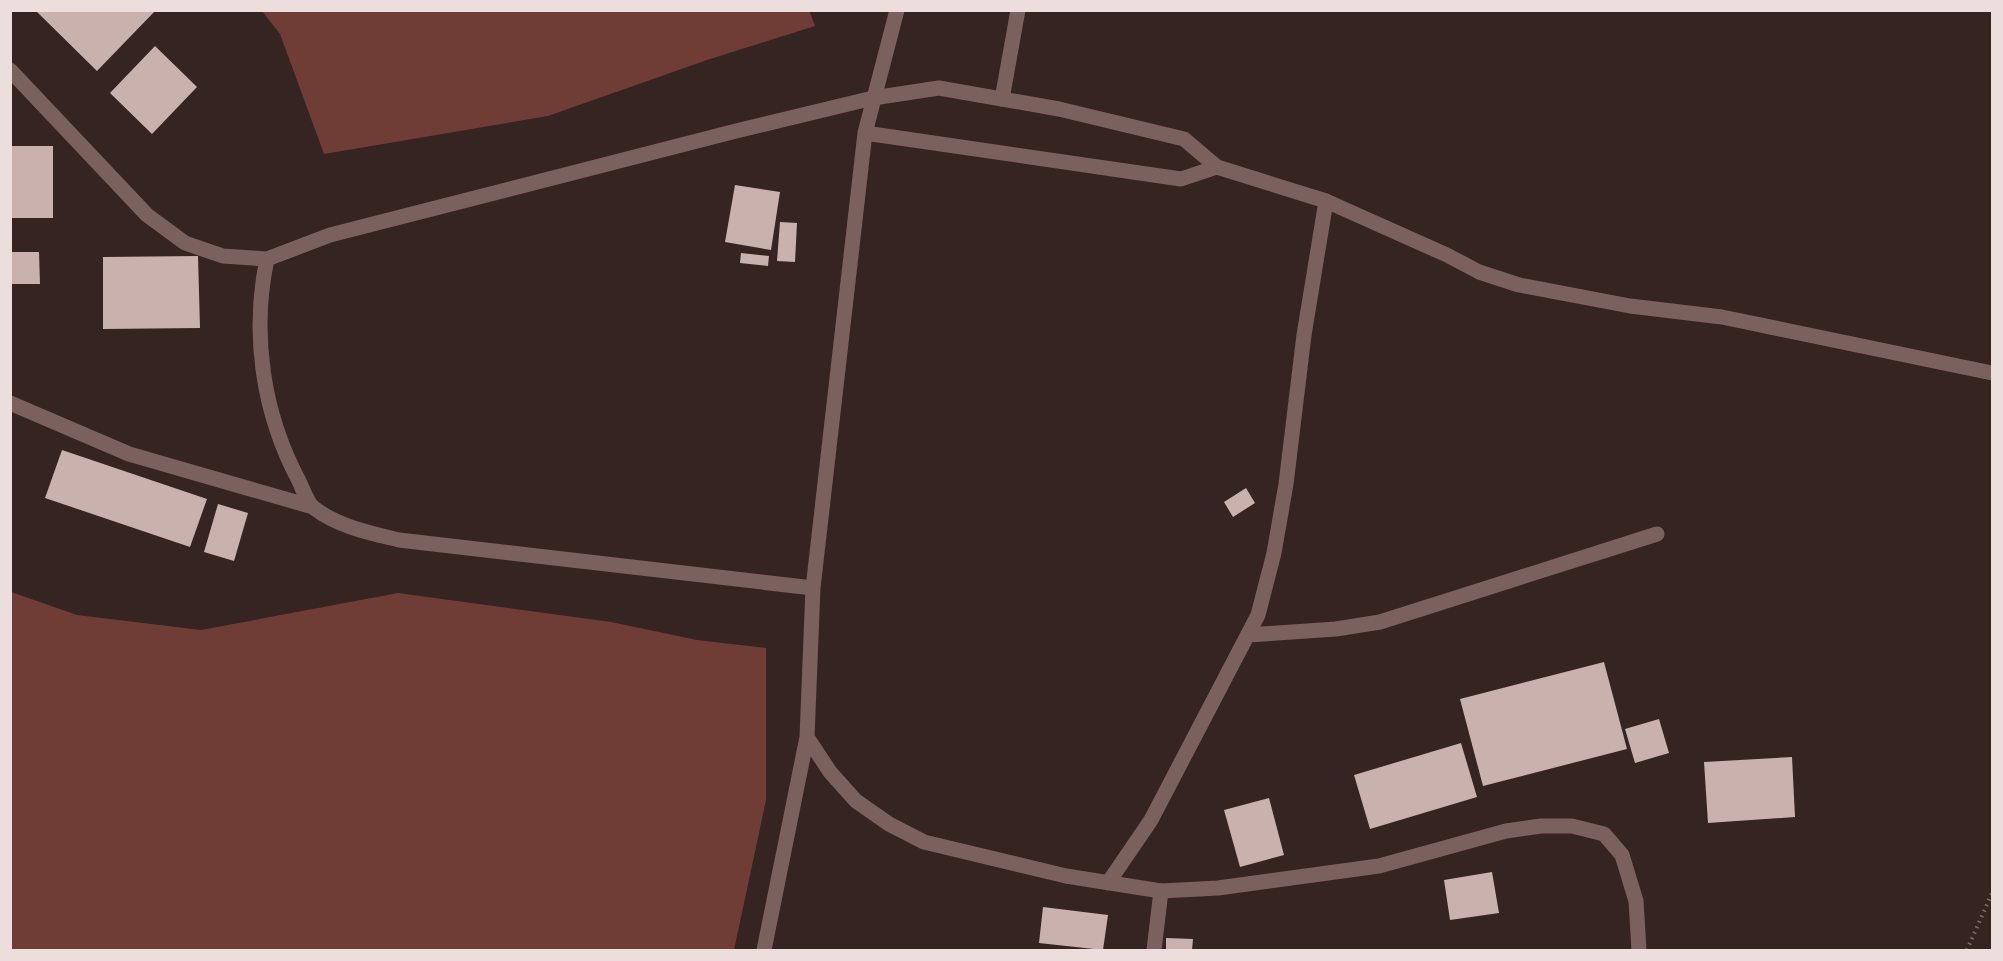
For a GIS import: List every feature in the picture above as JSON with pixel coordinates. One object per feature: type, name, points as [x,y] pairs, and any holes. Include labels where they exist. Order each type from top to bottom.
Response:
[{"type":"street","points":[[765,951],[807,737],[813,588],[865,133],[897,10]]},
{"type":"street","points":[[1002,99],[1018,10]]},
{"type":"street","points":[[10,70],[147,215],[185,243],[223,256],[267,260],[330,235],[873,98],[939,88],[1059,109],[1184,139],[1217,167],[1326,201],[1447,255],[1479,272],[1519,285],[1630,306],[1722,317],[1992,373]]},
{"type":"street","points":[[865,133],[1181,178],[1217,167]]},
{"type":"street","points":[[1108,883],[1151,820],[1258,615],[1276,542],[1304,335],[1326,201]]},
{"type":"street","points":[[267,260],[260,344],[263,372],[284,453],[313,507]]},
{"type":"street","points":[[10,403],[129,454],[313,507],[353,529],[399,540],[813,588]]},
{"type":"street","points":[[1248,635],[1336,629],[1380,622],[1657,534]]},
{"type":"street","points":[[807,737],[830,772],[856,801],[889,824],[924,842],[1066,876],[1161,891],[1218,888],[1379,866],[1506,831],[1541,826],[1572,826],[1604,834],[1622,855],[1636,901],[1640,951]]},
{"type":"street","points":[[1154,951],[1161,891]]},
{"type":"path","points":[[1967,951],[1992,893]]},
{"type":"shaded area","points":[[809,10],[815,26],[707,60],[548,116],[324,154],[280,34],[262,11]]},
{"type":"shaded area","points":[[11,592],[77,615],[201,630],[398,593],[611,622],[697,640],[766,648],[766,800],[734,950],[11,950]]},
{"type":"building","points":[[35,10],[156,10],[97,71]]},
{"type":"building","points":[[155,46],[197,87],[152,134],[110,93]]},
{"type":"building","points":[[11,146],[53,146],[53,218],[11,218]]},
{"type":"building","points":[[735,185],[780,192],[771,250],[725,242]]},
{"type":"building","points":[[780,222],[797,223],[795,262],[777,261]]},
{"type":"building","points":[[10,252],[39,252],[40,284],[10,284]]},
{"type":"building","points":[[741,253],[769,256],[768,266],[740,263]]},
{"type":"building","points":[[198,256],[200,328],[103,329],[103,257]]},
{"type":"building","points":[[62,450],[207,499],[190,547],[45,498]]},
{"type":"building","points":[[1246,488],[1255,503],[1233,517],[1224,502]]},
{"type":"building","points":[[218,504],[248,513],[234,561],[204,552]]},
{"type":"building","points":[[1604,662],[1627,749],[1483,786],[1460,699]]},
{"type":"building","points":[[1659,719],[1669,753],[1635,763],[1625,729]]},
{"type":"building","points":[[1461,743],[1477,797],[1370,829],[1354,775]]},
{"type":"building","points":[[1792,757],[1795,817],[1708,823],[1704,762]]},
{"type":"building","points":[[1269,798],[1284,855],[1240,867],[1224,810]]},
{"type":"building","points":[[1492,872],[1499,913],[1450,920],[1444,880]]},
{"type":"building","points":[[1043,907],[1108,915],[1103,950],[1039,943]]},
{"type":"building","points":[[1166,938],[1193,939],[1192,950],[1166,950]]}]
